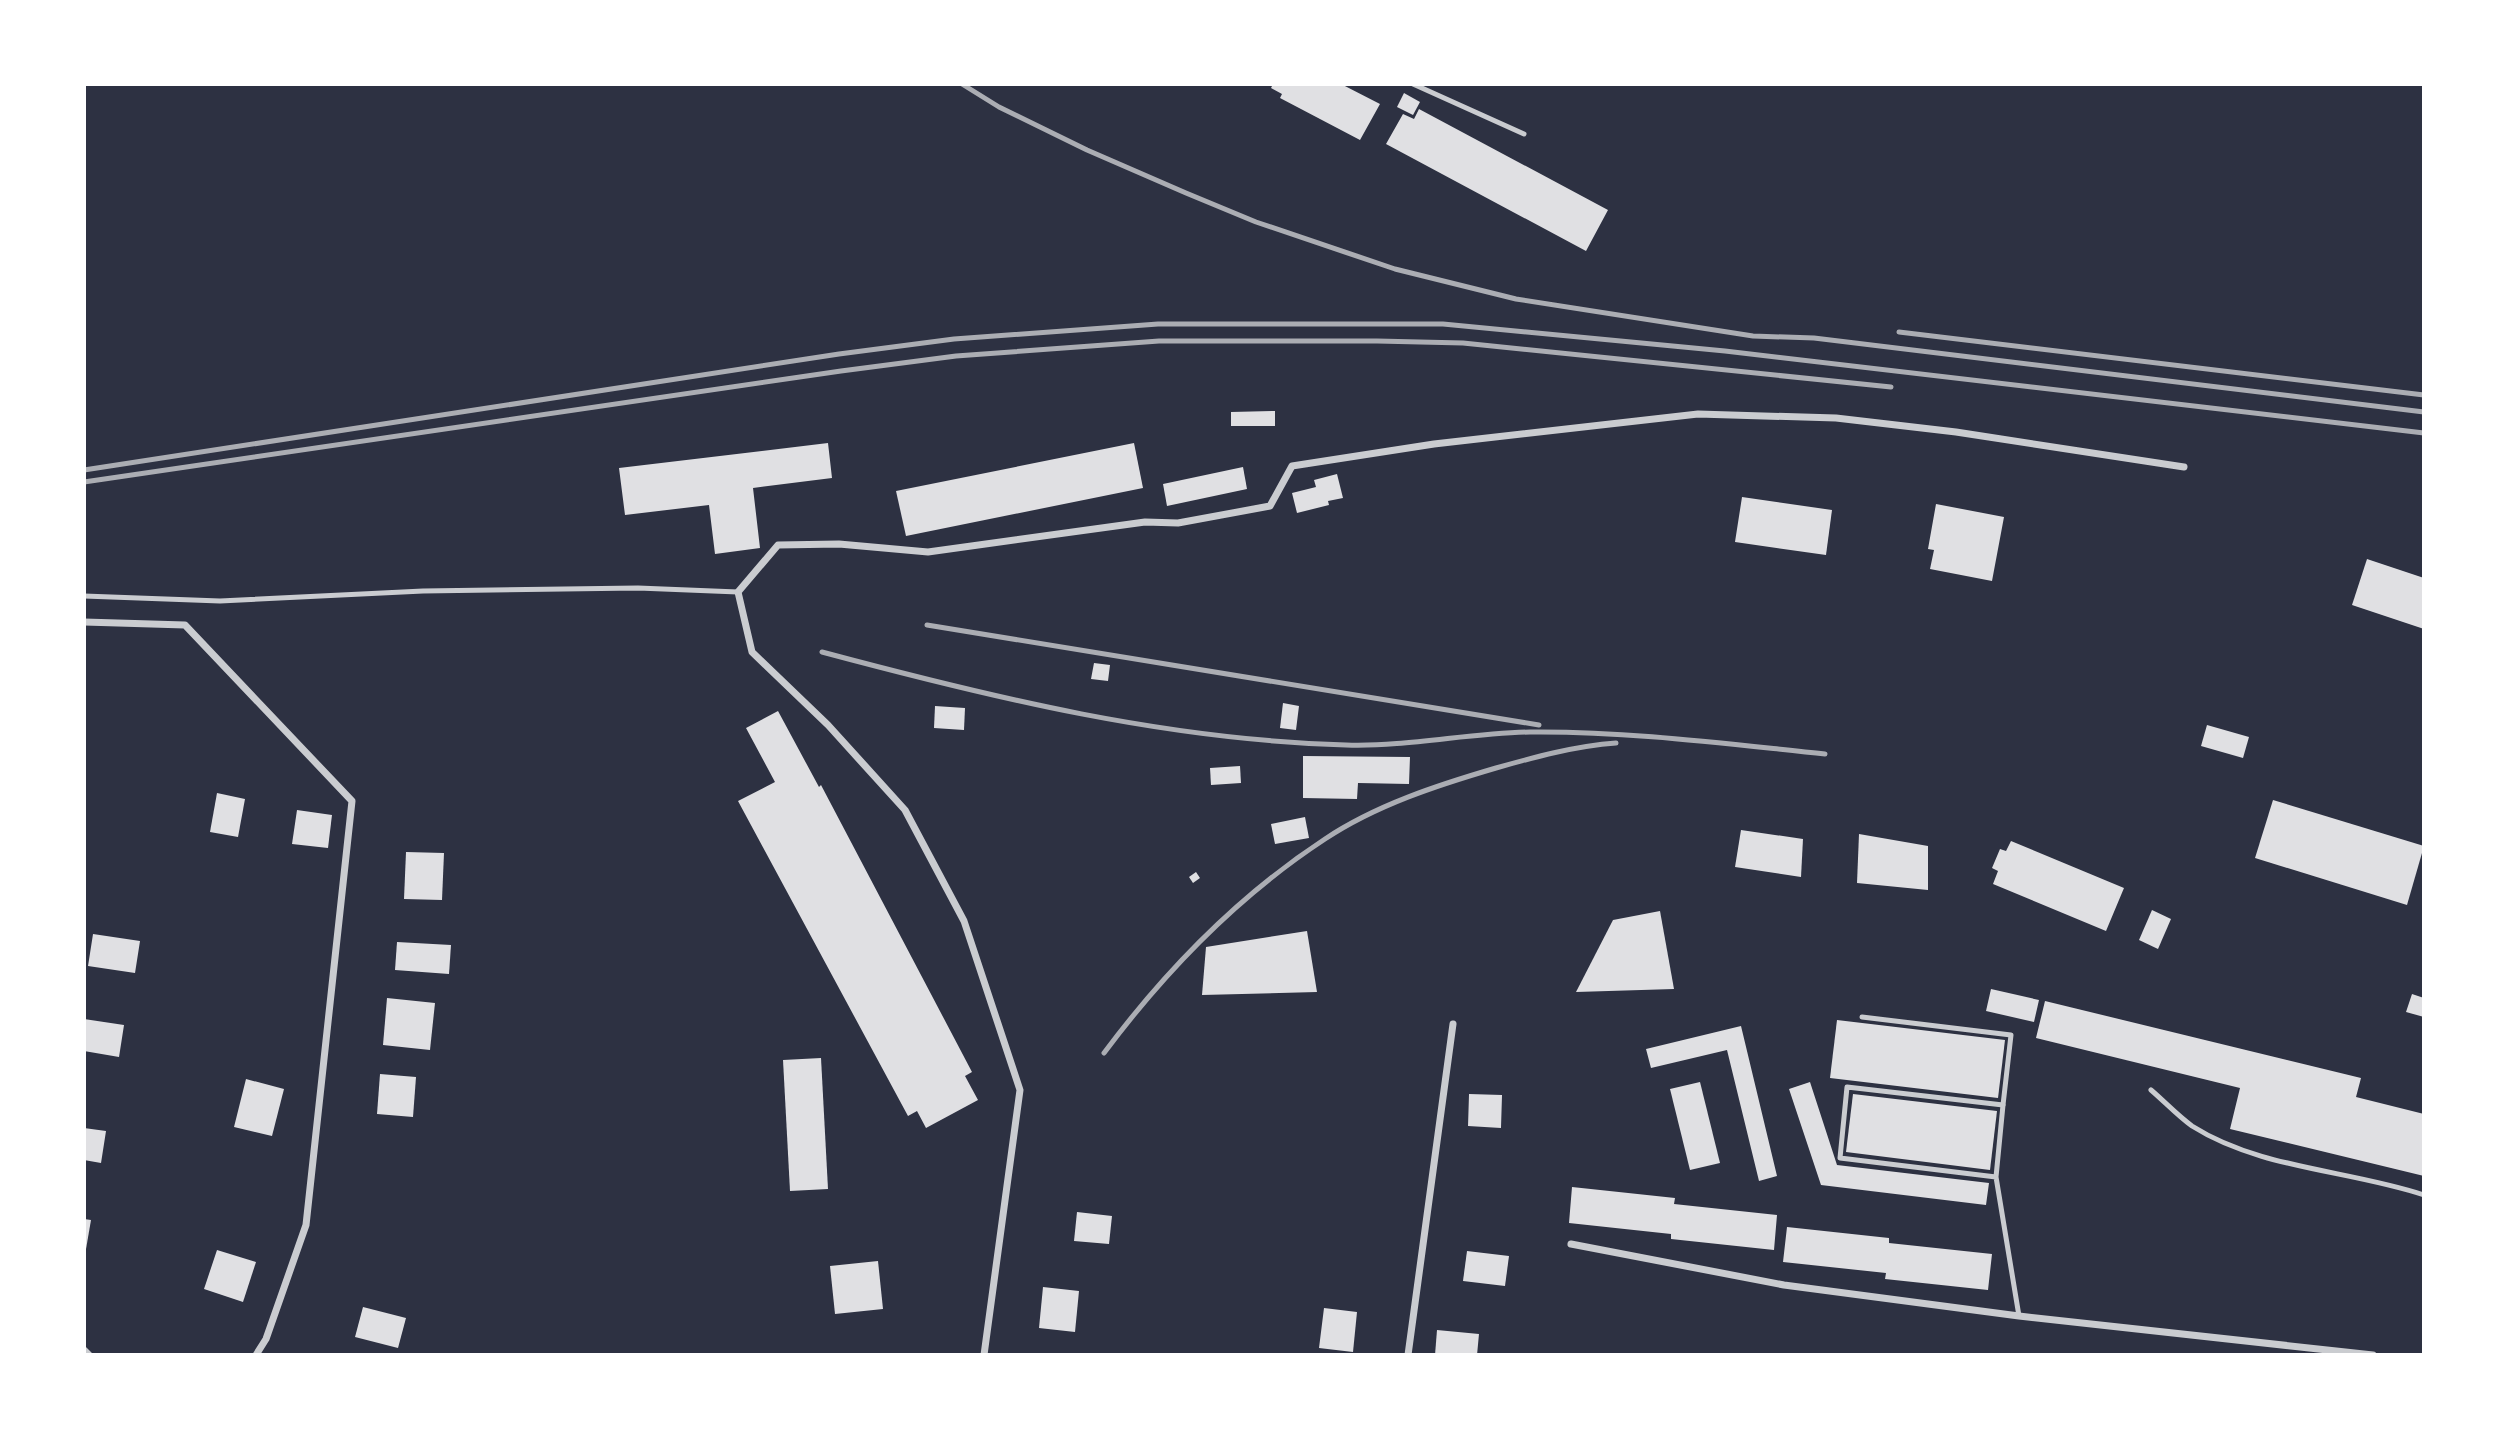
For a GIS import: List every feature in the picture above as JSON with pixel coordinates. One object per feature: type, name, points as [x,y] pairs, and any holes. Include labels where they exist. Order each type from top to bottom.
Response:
[{"type":"street","points":[[984,1355],[1020,1090],[964,920],[905,810],[828,725],[752,652],[738,592],[778,545],[839,544],[928,552],[1145,522],[1178,523],[1270,506],[1292,466],[1434,444],[1698,415],[1836,418],[1996,438],[2184,467]]},
{"type":"street","points":[[84,622],[185,625],[352,801],[306,1225],[266,1339],[256,1355]]},
{"type":"street","points":[[1408,1355],[1453,1024]]},
{"type":"street","points":[[1571,1244],[1784,1285],[2019,1316],[2373,1355]]},
{"type":"street","points":[[84,1350],[89,1355]]},
{"type":"lane","points":[[1413,84],[1524,134]]},
{"type":"lane","points":[[84,596],[220,601],[423,591],[638,588],[738,592]]},
{"type":"lane","points":[[1862,1017],[2011,1035],[1996,1177],[2019,1316]]},
{"type":"lane","points":[[1996,1177],[1840,1158],[1847,1087],[2003,1105]]},
{"type":"lane","points":[[2151,1090],[2192,1125],[2249,1153],[2387,1183],[2424,1195]]},
{"type":"building","points":[[1273,84],[1341,84],[1380,104],[1360,140],[1280,98],[1282,94],[1271,88]]},
{"type":"building","points":[[1404,93],[1420,102],[1413,115],[1397,107]]},
{"type":"building","points":[[1419,109],[1608,210],[1586,251],[1386,144],[1403,114],[1414,119]]},
{"type":"building","points":[[1275,411],[1275,426],[1231,426],[1231,412]]},
{"type":"building","points":[[828,443],[832,478],[753,488],[760,548],[715,554],[709,505],[625,515],[619,468]]},
{"type":"building","points":[[1134,443],[1143,488],[906,536],[896,491]]},
{"type":"building","points":[[1243,467],[1247,489],[1167,506],[1163,484]]},
{"type":"building","points":[[1337,474],[1343,498],[1328,501],[1329,505],[1297,513],[1292,493],[1316,487],[1314,480]]},
{"type":"building","points":[[1742,497],[1832,510],[1826,555],[1735,542]]},
{"type":"building","points":[[1936,504],[2004,517],[1992,581],[1930,569],[1934,550],[1928,549]]},
{"type":"building","points":[[2367,559],[2424,578],[2424,629],[2352,605]]},
{"type":"building","points":[[1094,663],[1110,665],[1108,681],[1091,679]]},
{"type":"building","points":[[1283,703],[1299,706],[1296,730],[1280,728]]},
{"type":"building","points":[[935,706],[965,708],[964,730],[934,728]]},
{"type":"building","points":[[778,711],[819,787],[821,785],[972,1072],[965,1076],[978,1100],[926,1128],[917,1111],[908,1116],[738,801],[775,782],[746,728]]},
{"type":"building","points":[[2207,725],[2249,737],[2243,758],[2201,746]]},
{"type":"building","points":[[1303,756],[1410,757],[1409,784],[1358,783],[1357,799],[1303,798]]},
{"type":"building","points":[[1240,766],[1241,783],[1211,785],[1210,768]]},
{"type":"building","points":[[217,793],[245,799],[238,837],[210,832]]},
{"type":"building","points":[[2273,800],[2424,846],[2407,905],[2255,858]]},
{"type":"building","points":[[297,810],[332,815],[328,848],[292,844]]},
{"type":"building","points":[[1305,817],[1309,838],[1275,844],[1271,824]]},
{"type":"building","points":[[1741,830],[1803,839],[1801,877],[1735,867]]},
{"type":"building","points":[[1859,834],[1928,846],[1928,890],[1857,883]]},
{"type":"building","points":[[2011,841],[2124,888],[2106,931],[1993,884],[1998,871],[1992,868],[2000,849],[2006,851]]},
{"type":"building","points":[[406,852],[444,853],[442,900],[404,899]]},
{"type":"building","points":[[1196,872],[1200,878],[1193,883],[1189,877]]},
{"type":"building","points":[[2152,910],[2171,919],[2158,949],[2139,940]]},
{"type":"building","points":[[1660,911],[1674,989],[1576,992],[1613,920]]},
{"type":"building","points":[[1307,931],[1317,992],[1202,995],[1206,947]]},
{"type":"building","points":[[93,934],[140,941],[135,973],[88,966]]},
{"type":"building","points":[[397,942],[451,945],[449,974],[395,970]]},
{"type":"building","points":[[1991,989],[2039,1000],[2034,1022],[1986,1011]]},
{"type":"building","points":[[2412,994],[2424,998],[2424,1017],[2406,1012]]},
{"type":"building","points":[[387,998],[435,1003],[430,1050],[383,1045]]},
{"type":"building","points":[[2045,1001],[2361,1078],[2356,1097],[2424,1114],[2424,1176],[2230,1129],[2240,1088],[2036,1038]]},
{"type":"building","points":[[84,1019],[124,1025],[119,1057],[84,1051]]},
{"type":"building","points":[[1837,1020],[2005,1040],[1998,1098],[1830,1078]]},
{"type":"building","points":[[1741,1026],[1777,1176],[1759,1181],[1727,1050],[1651,1068],[1646,1049]]},
{"type":"building","points":[[821,1058],[828,1189],[790,1191],[783,1060]]},
{"type":"building","points":[[380,1074],[416,1077],[413,1117],[377,1114]]},
{"type":"building","points":[[246,1079],[284,1089],[272,1136],[234,1127]]},
{"type":"building","points":[[1700,1082],[1720,1163],[1690,1170],[1670,1089]]},
{"type":"building","points":[[1810,1082],[1837,1165],[1989,1183],[1986,1205],[1821,1185],[1789,1089]]},
{"type":"building","points":[[1469,1094],[1502,1095],[1501,1128],[1468,1126]]},
{"type":"building","points":[[1853,1094],[1997,1111],[1990,1170],[1846,1152]]},
{"type":"building","points":[[84,1128],[106,1131],[101,1163],[84,1160]]},
{"type":"building","points":[[1572,1187],[1675,1198],[1674,1204],[1777,1215],[1774,1250],[1671,1239],[1671,1234],[1569,1223]]},
{"type":"building","points":[[1077,1212],[1112,1216],[1109,1244],[1074,1241]]},
{"type":"building","points":[[84,1219],[91,1220],[85,1255],[84,1255]]},
{"type":"building","points":[[1787,1227],[1889,1238],[1889,1243],[1992,1254],[1988,1290],[1885,1279],[1886,1273],[1783,1262]]},
{"type":"building","points":[[217,1250],[256,1262],[243,1302],[204,1289]]},
{"type":"building","points":[[1467,1251],[1509,1256],[1505,1286],[1463,1281]]},
{"type":"building","points":[[878,1261],[883,1309],[835,1314],[830,1266]]},
{"type":"building","points":[[1043,1287],[1079,1291],[1075,1332],[1039,1328]]},
{"type":"building","points":[[363,1307],[406,1318],[398,1348],[355,1337]]},
{"type":"building","points":[[1324,1308],[1357,1312],[1353,1352],[1319,1348]]},
{"type":"building","points":[[1437,1330],[1479,1334],[1477,1355],[1435,1355]]},
{"type":"railway","points":[[962,84],[999,107],[1087,150],[1256,222],[1395,269],[1516,299],[1753,336],[1814,338],[2424,412]]},
{"type":"railway","points":[[84,470],[839,354],[954,339],[1158,324],[1443,324],[1725,351],[2424,433]]},
{"type":"railway","points":[[1899,332],[2424,395]]},
{"type":"railway","points":[[84,482],[841,371],[956,356],[1159,341],[1463,343],[1891,387]]},
{"type":"railway","points":[[927,625],[1539,725]]},
{"type":"railway","points":[[822,652],[1081,714],[1213,735],[1369,745],[1507,733],[1567,732],[1678,739],[1825,754]]},
{"type":"railway","points":[[1104,1053],[1152,993],[1205,936],[1262,885],[1325,839],[1365,816],[1430,789],[1555,752],[1616,743]]}]
